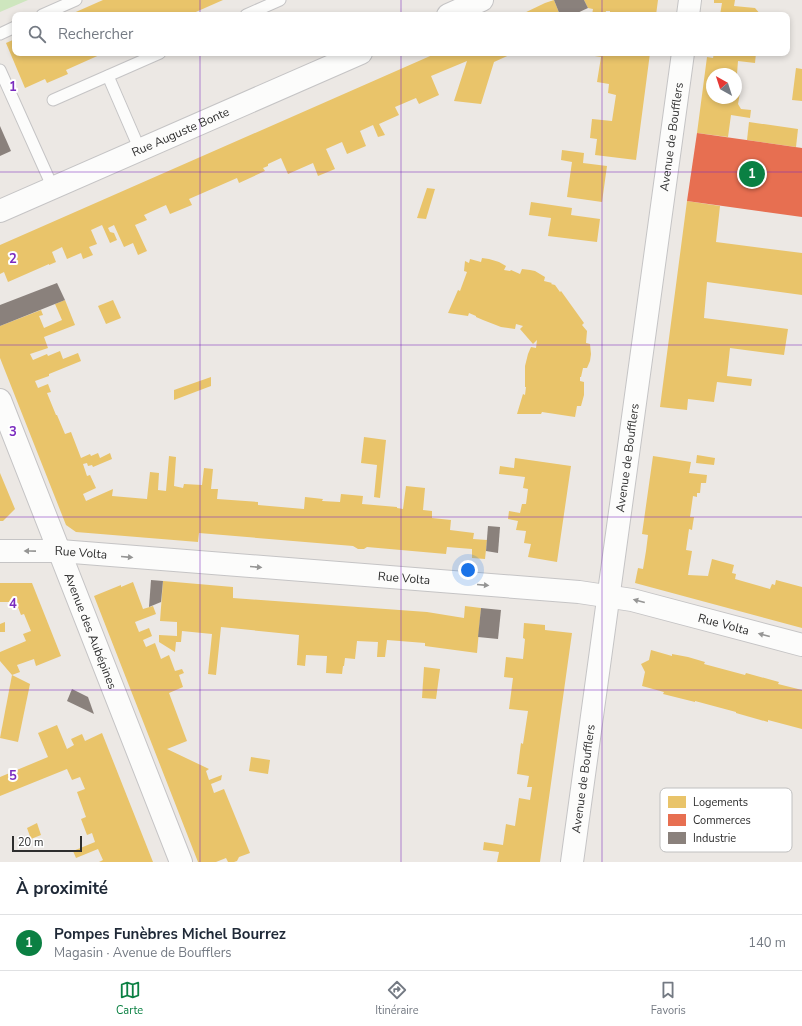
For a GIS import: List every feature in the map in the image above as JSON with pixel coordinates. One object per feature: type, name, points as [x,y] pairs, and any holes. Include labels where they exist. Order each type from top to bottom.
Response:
[{"type":"street","points":[[455,12],[482,0]]},
{"type":"street","points":[[688,12],[690,0]]},
{"type":"street","name":"Rue Auguste Bonte","points":[[0,211],[354,56]]},
{"type":"street","name":"Avenue de Boufflers","points":[[572,862],[683,56]]},
{"type":"street","name":"Avenue des Aubépines","points":[[0,400],[181,862]]},
{"type":"street","name":"Rue Volta","points":[[0,551],[60,551],[579,592],[632,600],[802,645]]},
{"type":"lane","points":[[49,12],[76,0]]},
{"type":"lane","points":[[253,12],[280,0]]},
{"type":"lane","points":[[0,34],[12,28]]},
{"type":"lane","points":[[53,100],[153,56]]},
{"type":"lane","points":[[0,70],[53,188]]},
{"type":"lane","points":[[108,76],[140,150]]},
{"type":"green space","points":[[0,0],[28,0],[0,12]]},
{"type":"building: Logements","points":[[103,0],[223,0],[196,12],[76,12]]},
{"type":"building: Logements","points":[[554,0],[559,12],[526,12]]},
{"type":"building: Logements","points":[[584,0],[658,0],[656,12],[592,12],[593,9],[588,8]]},
{"type":"building: Logements","points":[[714,0],[735,0],[734,6],[755,8],[758,12],[720,12],[722,3],[714,3]]},
{"type":"building: Logements","points":[[12,40],[12,56],[97,56],[66,70],[68,74],[47,83],[45,79],[25,88],[6,43]]},
{"type":"building: Logements","points":[[430,56],[507,56],[494,62],[481,104],[454,101],[467,61],[431,76],[439,95],[419,104],[416,98],[395,107],[399,115],[379,124],[385,135],[378,137],[373,125],[360,131],[366,146],[347,154],[342,142],[326,149],[335,169],[318,176],[313,163],[288,174],[281,158],[263,168],[265,171],[239,183],[237,178],[189,199],[192,205],[170,214],[166,205],[144,215],[147,220],[135,225],[147,251],[138,255],[133,243],[124,247],[114,225],[108,228],[110,232],[114,233],[117,240],[110,243],[102,225],[91,230],[97,244],[89,247],[93,255],[83,259],[81,253],[67,259],[62,247],[52,252],[56,262],[8,282],[4,272],[0,274],[0,245]]},
{"type":"building: Logements","points":[[595,56],[650,56],[636,160],[595,155],[597,139],[590,138],[592,119],[612,121],[616,95],[608,93],[609,84],[597,82],[601,57]]},
{"type":"building: Logements","points":[[756,56],[755,63],[738,61],[737,68],[706,68],[706,104],[738,104],[741,109],[751,110],[750,118],[731,115],[728,137],[697,133],[707,57]]},
{"type":"building: Logements","points":[[796,68],[802,69],[802,101],[792,100]]},
{"type":"building: Logements","points":[[749,122],[798,129],[796,147],[747,140]]},
{"type":"building: Logements","points":[[562,150],[584,153],[583,163],[607,166],[602,202],[567,197],[572,162],[561,160]]},
{"type":"building: Logements","points":[[427,188],[435,189],[426,219],[417,218]]},
{"type":"building: Logements","points":[[687,201],[720,206],[716,242],[802,253],[802,295],[707,282],[704,318],[788,329],[784,355],[730,348],[727,376],[752,379],[751,386],[717,382],[714,402],[688,399],[687,410],[660,407]]},
{"type":"building: Logements","points":[[531,202],[572,208],[571,215],[600,219],[597,242],[548,236],[551,218],[529,215]]},
{"type":"building: Logements","points":[[482,258],[499,262],[506,266],[504,270],[511,270],[520,274],[522,269],[530,270],[535,271],[545,277],[544,281],[552,283],[551,284],[555,285],[560,292],[561,291],[584,323],[582,325],[587,331],[586,343],[590,344],[591,354],[587,368],[583,368],[580,377],[580,381],[584,382],[584,395],[581,406],[577,406],[575,417],[542,412],[541,414],[517,414],[523,394],[525,395],[525,366],[528,354],[531,347],[536,348],[537,340],[533,344],[520,329],[523,326],[516,324],[515,329],[501,327],[469,313],[468,316],[448,313],[458,290],[460,291],[467,272],[464,271],[465,261],[469,263],[470,259],[481,262]]},
{"type":"building: Logements","points":[[65,300],[75,325],[44,337],[48,348],[30,354],[33,360],[47,354],[48,356],[60,351],[63,359],[78,353],[81,361],[35,381],[38,388],[48,384],[51,392],[47,393],[56,415],[65,434],[71,432],[81,458],[90,454],[91,456],[98,453],[100,458],[110,453],[112,459],[93,467],[92,465],[88,466],[87,463],[83,464],[87,476],[90,475],[96,488],[83,494],[86,501],[113,489],[112,496],[147,499],[150,472],[159,473],[158,490],[166,491],[169,456],[176,457],[174,486],[183,488],[184,484],[202,485],[204,468],[213,469],[211,489],[218,489],[217,499],[258,502],[258,505],[304,509],[305,497],[323,499],[322,501],[340,502],[341,494],[363,496],[362,504],[397,507],[403,509],[406,486],[425,488],[423,510],[432,511],[432,518],[451,520],[450,530],[474,533],[473,539],[487,540],[485,559],[472,558],[472,549],[447,547],[446,554],[367,547],[364,549],[358,549],[353,546],[199,533],[198,542],[76,532],[66,525],[0,358],[0,326],[41,310],[43,315],[39,316],[44,328],[62,320],[55,304]]},
{"type":"building: Logements","points":[[113,300],[121,318],[106,324],[98,306]]},
{"type":"building: Logements","points":[[211,377],[211,386],[174,400],[174,390]]},
{"type":"building: Logements","points":[[364,437],[386,440],[380,498],[374,497],[377,465],[361,463]]},
{"type":"building: Logements","points":[[697,455],[715,458],[714,465],[696,463]]},
{"type":"building: Logements","points":[[653,456],[691,462],[689,473],[707,475],[706,483],[701,483],[700,493],[697,493],[697,497],[693,496],[690,517],[694,517],[692,530],[689,529],[686,550],[692,551],[688,575],[708,576],[712,559],[734,565],[732,573],[736,574],[735,579],[770,589],[772,584],[775,585],[776,580],[802,587],[802,628],[635,583],[638,568],[643,569],[646,551],[648,535],[642,534]]},
{"type":"building: Logements","points":[[515,458],[571,466],[557,562],[528,557],[531,544],[524,543],[526,531],[516,530],[518,521],[508,519],[509,511],[520,513],[522,504],[526,504],[528,489],[523,488],[525,477],[499,474],[500,466],[514,468]]},
{"type":"building: Logements","points":[[0,473],[15,509],[3,521],[0,521]]},
{"type":"building: Logements","points":[[163,581],[233,587],[233,598],[427,612],[464,618],[465,606],[481,608],[477,653],[425,646],[425,643],[387,640],[385,657],[377,657],[378,642],[357,641],[355,659],[345,658],[342,674],[326,673],[327,656],[306,655],[305,666],[297,665],[299,635],[221,627],[216,675],[208,674],[212,634],[182,631],[181,642],[176,642],[175,652],[159,642],[159,635],[177,636],[177,622],[160,621]]},
{"type":"building: Logements","points":[[133,582],[143,609],[153,606],[156,614],[135,622],[139,632],[149,628],[152,636],[143,640],[146,647],[155,643],[161,659],[169,655],[175,671],[182,669],[184,673],[179,675],[183,687],[169,693],[187,741],[167,749],[209,769],[206,771],[209,780],[222,775],[221,780],[211,784],[214,793],[224,789],[250,853],[239,857],[237,861],[228,862],[226,858],[216,862],[198,862],[94,596],[121,585],[121,587]]},
{"type":"building: Logements","points":[[0,583],[32,583],[61,656],[36,666],[34,659],[17,665],[20,672],[12,675],[0,661],[0,652],[26,641],[23,634],[31,631],[24,614],[21,615],[16,602],[0,602]]},
{"type":"building: Logements","points":[[5,622],[5,632],[0,632],[0,624]]},
{"type":"building: Logements","points":[[524,623],[545,625],[545,630],[572,633],[540,862],[497,862],[499,852],[483,850],[484,842],[503,845],[506,824],[515,826],[519,798],[530,800],[532,787],[527,787],[529,776],[517,774],[521,743],[523,744],[528,711],[509,709],[513,678],[504,677],[506,657],[523,659],[525,639],[523,638]]},
{"type":"building: Logements","points":[[651,650],[672,656],[672,654],[688,657],[705,662],[704,664],[745,675],[746,673],[779,682],[778,684],[802,690],[802,729],[768,720],[768,722],[695,701],[663,694],[664,692],[642,686],[645,672],[641,664],[649,660]]},
{"type":"building: Logements","points":[[424,667],[440,669],[436,699],[422,698]]},
{"type":"building: Logements","points":[[12,675],[30,684],[18,742],[0,738]]},
{"type":"building: Logements","points":[[57,725],[67,749],[74,745],[71,739],[82,734],[85,741],[102,733],[153,862],[99,862],[103,860],[98,849],[76,858],[73,851],[95,842],[92,833],[87,835],[81,819],[86,817],[77,792],[85,789],[80,777],[72,780],[67,769],[0,796],[0,777],[48,757],[38,733]]},
{"type":"building: Logements","points":[[251,757],[270,760],[268,774],[249,771]]},
{"type":"building: Logements","points":[[37,823],[41,835],[31,839],[27,828]]},
{"type":"building: Commerces","points":[[697,133],[802,148],[802,217],[687,201]]},
{"type":"building: Industrie","points":[[554,0],[584,0],[588,8],[579,12],[559,12]]},
{"type":"building: Industrie","points":[[0,126],[11,151],[0,156]]},
{"type":"building: Industrie","points":[[57,283],[65,300],[0,326],[0,305]]},
{"type":"building: Industrie","points":[[488,526],[500,527],[498,553],[486,551]]},
{"type":"building: Industrie","points":[[151,580],[163,581],[161,602],[149,607]]},
{"type":"building: Industrie","points":[[481,608],[501,610],[498,639],[478,637]]},
{"type":"building: Industrie","points":[[72,689],[88,697],[94,714],[67,701]]},
{"type":"place","name":"Pompes Funèbres Michel Bourrez","points":[[752,174]]}]
